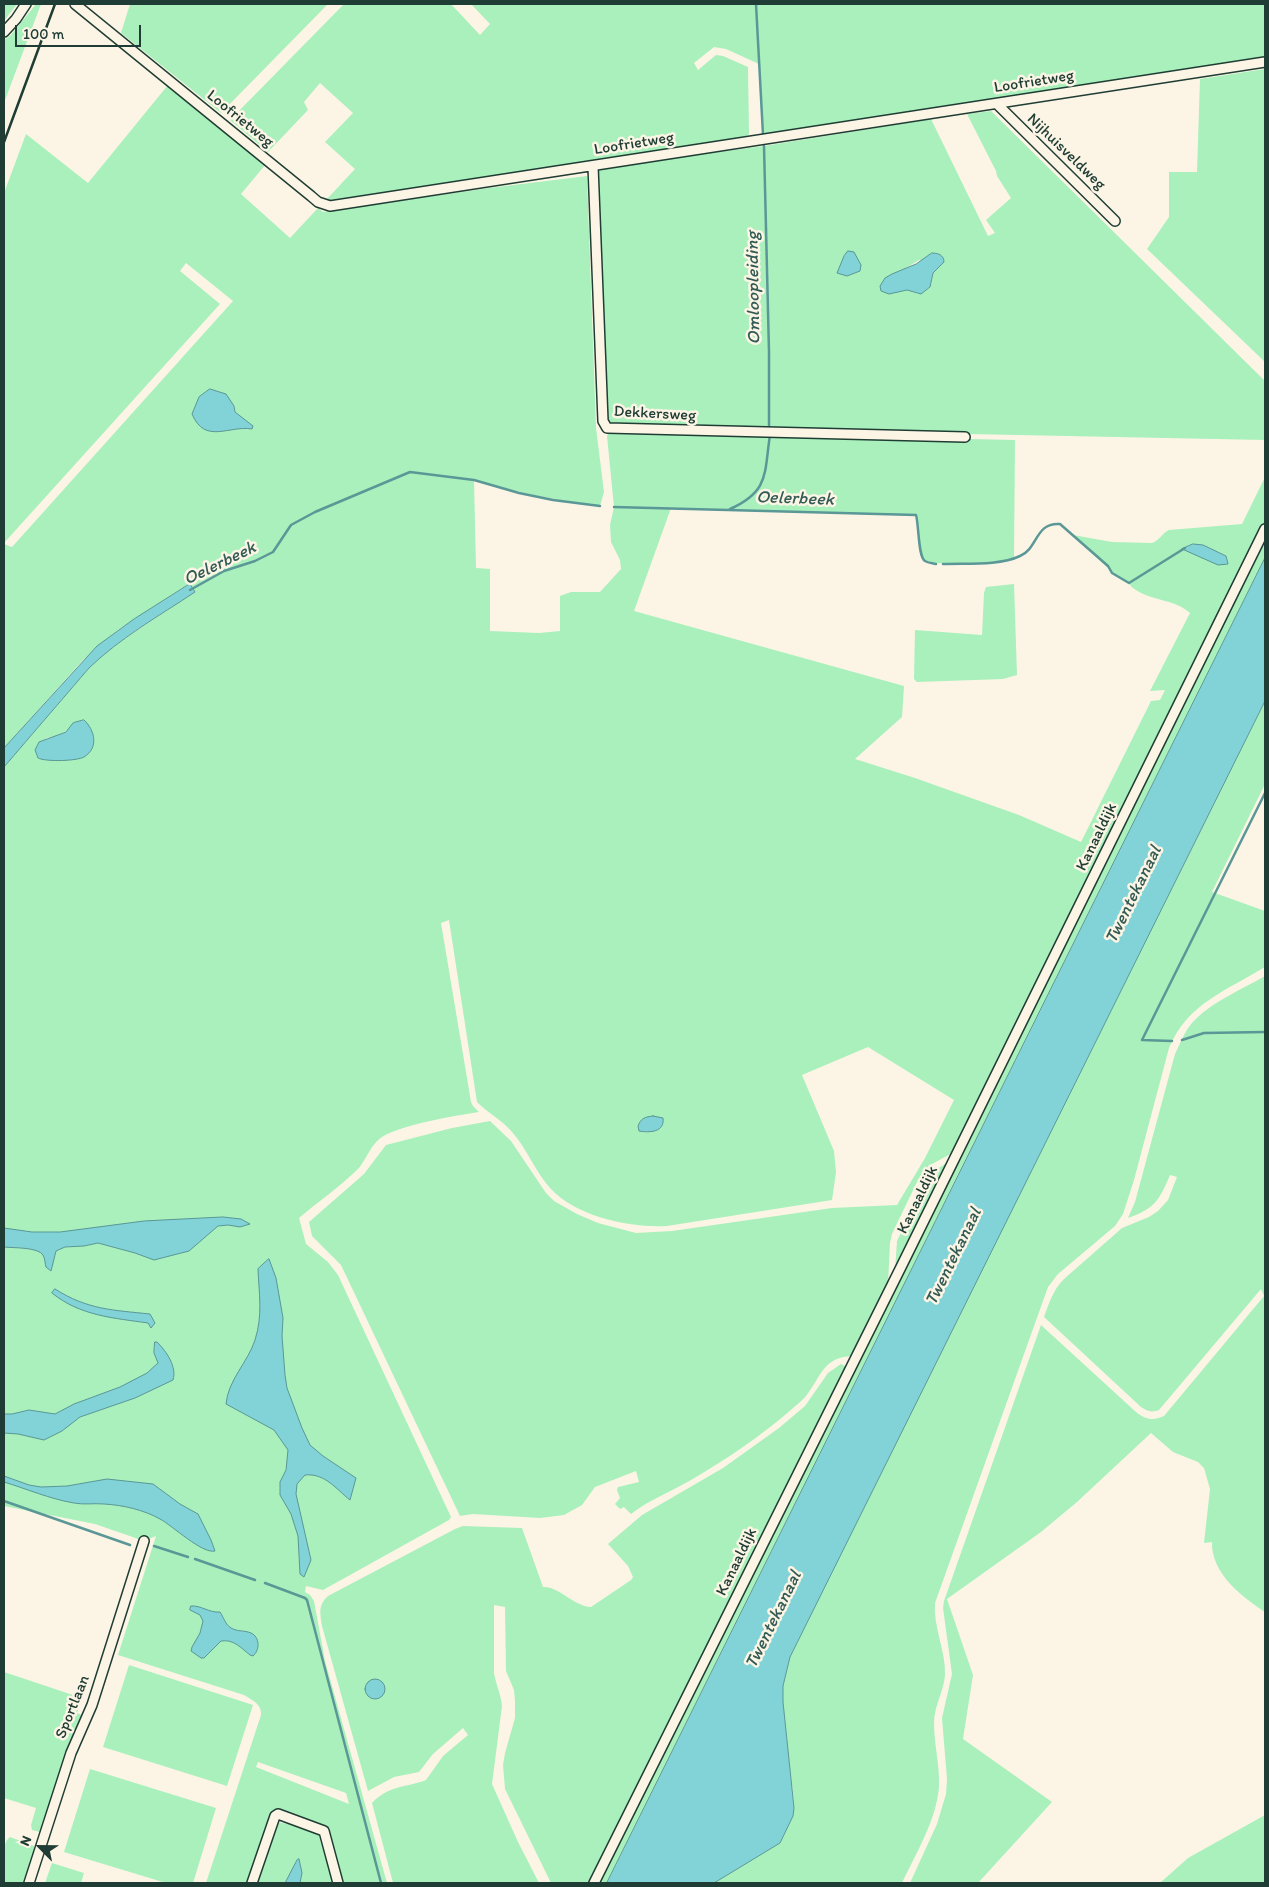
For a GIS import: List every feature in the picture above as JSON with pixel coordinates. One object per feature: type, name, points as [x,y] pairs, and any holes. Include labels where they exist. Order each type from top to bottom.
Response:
[{"type":"street","points":[[4,32],[26,4]]},
{"type":"street","name":"Loofrietweg","points":[[81,6],[311,196],[325,205],[336,206],[1265,62]]},
{"type":"street","name":"Nijhuisveldweg","points":[[997,104],[1115,221]]},
{"type":"street","name":"Dekkersweg","points":[[593,166],[604,425],[615,429],[965,437]]},
{"type":"street","name":"Kanaaldijk","points":[[594,1883],[952,1164],[1265,528]]},
{"type":"street","name":"Sportlaan","points":[[29,1883],[71,1753],[92,1705],[144,1541]]},
{"type":"street","points":[[252,1883],[275,1816],[278,1814],[324,1831],[338,1883]]},
{"type":"green space","points":[[4,4],[17,4],[4,21]]},
{"type":"green space","points":[[36,4],[41,4],[4,103],[4,40],[11,35]]},
{"type":"green space","points":[[130,4],[328,4],[221,113],[121,33]]},
{"type":"green space","points":[[344,4],[451,4],[480,35],[490,24],[471,4],[1265,4],[1265,59],[763,135],[759,64],[726,49],[714,47],[694,63],[698,70],[716,55],[723,56],[748,67],[749,134],[746,137],[328,201],[326,200],[355,169],[325,142],[353,113],[320,83],[304,102],[308,110],[268,152],[230,120]]},
{"type":"green space","points":[[1265,69],[1265,362],[1147,249],[1169,217],[1169,172],[1197,172],[1200,79]]},
{"type":"green space","points":[[168,85],[266,164],[241,194],[290,238],[318,208],[323,212],[587,176],[596,428],[604,492],[600,506],[536,496],[474,480],[476,568],[490,569],[490,631],[539,633],[560,631],[560,596],[571,592],[600,592],[621,569],[620,560],[611,542],[610,525],[614,507],[608,434],[789,435],[1015,440],[1014,558],[1006,561],[961,564],[927,561],[920,553],[916,515],[671,508],[634,611],[904,686],[902,717],[855,759],[1019,815],[1081,842],[1151,701],[1160,700],[1165,690],[1150,691],[1190,613],[1184,608],[1133,588],[1114,574],[1073,535],[1112,542],[1152,543],[1169,530],[1242,524],[1265,477],[1265,522],[1193,664],[1177,702],[956,1151],[932,1164],[916,1184],[892,1234],[888,1284],[852,1356],[842,1357],[829,1364],[804,1398],[756,1438],[704,1472],[645,1504],[631,1514],[624,1507],[620,1509],[615,1504],[620,1498],[617,1490],[618,1487],[639,1482],[636,1471],[595,1487],[582,1505],[564,1515],[540,1518],[473,1514],[460,1516],[341,1265],[312,1236],[309,1222],[364,1174],[386,1145],[452,1128],[490,1121],[511,1141],[546,1193],[554,1201],[598,1223],[636,1233],[672,1231],[832,1208],[897,1205],[925,1158],[954,1100],[868,1047],[802,1075],[834,1151],[836,1172],[832,1200],[667,1226],[637,1225],[605,1219],[574,1206],[550,1188],[512,1132],[477,1102],[449,920],[441,923],[471,1102],[479,1112],[416,1124],[382,1137],[372,1147],[359,1168],[299,1218],[306,1244],[328,1262],[338,1275],[451,1517],[449,1520],[323,1590],[306,1586],[305,1592],[314,1601],[325,1661],[387,1883],[341,1883],[329,1834],[276,1811],[250,1883],[206,1883],[261,1715],[260,1708],[244,1695],[118,1655],[156,1536],[144,1541],[95,1524],[4,1506],[4,767],[89,668],[104,654],[195,592],[190,584],[118,630],[83,660],[4,748],[4,544],[12,547],[233,301],[186,263],[180,271],[220,304],[4,543],[4,193],[26,134],[88,183]],"holes":[[[234,406],[235,412],[252,429],[233,429]],[[68,730],[62,760],[46,738],[55,737]],[[258,1762],[346,1793],[349,1804],[256,1767]]]},
{"type":"green space","points":[[991,111],[1265,381],[1265,440],[769,430],[606,424],[597,168],[764,146],[931,119],[988,236],[995,233],[986,220],[1011,198],[997,176],[967,114]],"holes":[[[919,260],[936,270],[933,273],[930,287],[918,293],[907,290],[906,268]]]},
{"type":"green space","points":[[1265,542],[1265,558],[607,1883],[597,1883]]},
{"type":"green space","points":[[1014,584],[1017,675],[1003,679],[917,682],[914,679],[915,630],[982,635],[986,587]]},
{"type":"green space","points":[[1265,701],[1265,784],[1212,892],[1265,911],[1265,967],[1222,991],[1197,1009],[1177,1033],[1169,1048],[1134,1180],[1123,1214],[1115,1226],[1058,1274],[1048,1287],[935,1603],[945,1675],[934,1723],[939,1787],[934,1812],[925,1836],[902,1883],[714,1883],[780,1843],[793,1816],[793,1792],[783,1702],[783,1686],[790,1657]]},
{"type":"green space","points":[[1265,976],[1265,1612],[1246,1599],[1229,1583],[1216,1564],[1212,1542],[1204,1543],[1210,1489],[1204,1468],[1198,1462],[1173,1452],[1151,1433],[1077,1502],[1041,1532],[947,1599],[973,1675],[963,1739],[1052,1802],[978,1883],[910,1883],[937,1824],[946,1794],[947,1779],[942,1718],[952,1674],[943,1608],[944,1601],[1041,1325],[1136,1412],[1143,1417],[1156,1419],[1164,1416],[1264,1296],[1261,1289],[1159,1410],[1154,1411],[1141,1407],[1044,1317],[1054,1292],[1064,1279],[1122,1228],[1149,1217],[1158,1211],[1168,1200],[1177,1177],[1170,1175],[1163,1191],[1151,1207],[1128,1218],[1135,1202],[1175,1054],[1182,1038],[1192,1023],[1208,1009]]},
{"type":"green space","points":[[951,1160],[895,1271],[897,1241],[919,1194],[934,1171]]},
{"type":"green space","points":[[841,1364],[846,1369],[589,1883],[551,1883],[505,1789],[503,1765],[515,1718],[515,1701],[514,1690],[506,1671],[505,1607],[494,1605],[494,1673],[502,1706],[492,1784],[539,1883],[393,1883],[372,1803],[378,1797],[391,1790],[426,1780],[443,1756],[468,1735],[463,1728],[433,1754],[419,1772],[394,1777],[368,1791],[322,1626],[320,1610],[325,1599],[463,1526],[522,1528],[543,1587],[555,1590],[584,1606],[591,1607],[633,1577],[628,1566],[608,1544],[642,1515],[723,1468],[779,1428],[805,1406],[828,1373]]},
{"type":"green space","points":[[129,1665],[253,1705],[227,1786],[103,1747]]},
{"type":"green space","points":[[4,1672],[82,1698],[77,1713],[82,1715],[69,1743],[40,1832],[32,1830],[31,1825],[36,1808],[4,1798]]},
{"type":"green space","points":[[90,1769],[216,1808],[193,1883],[166,1883],[64,1852]]},
{"type":"green space","points":[[1265,1815],[1265,1883],[1160,1883],[1188,1858]]},
{"type":"green space","points":[[276,1822],[302,1826],[318,1833],[333,1883],[300,1883],[300,1862],[297,1860],[285,1883],[255,1883]]},
{"type":"green space","points":[[10,1837],[34,1846],[36,1851],[26,1883],[4,1883],[4,1851],[7,1840]]},
{"type":"green space","points":[[52,1863],[84,1873],[81,1883],[45,1883]]},
{"type":"water","points":[[848,251],[854,252],[861,265],[860,271],[847,276],[837,273]]},
{"type":"water","points":[[932,253],[940,255],[944,262],[933,273],[930,287],[921,294],[907,290],[889,294],[881,291],[880,286],[885,278],[916,264]]},
{"type":"water","points":[[210,389],[226,394],[234,406],[235,412],[253,426],[252,429],[243,428],[218,432],[204,429],[197,423],[192,414],[199,397]]},
{"type":"water","points":[[1193,544],[1203,545],[1226,556],[1228,564],[1218,565],[1182,549]]},
{"type":"water","name":"Twentekanaal","points":[[1265,558],[1265,701],[790,1657],[783,1686],[783,1702],[794,1808],[793,1816],[780,1843],[714,1883],[607,1883]]},
{"type":"water","points":[[190,584],[195,592],[127,637],[89,668],[4,767],[4,748],[97,646],[134,619]]},
{"type":"water","points":[[84,720],[91,729],[94,739],[89,753],[84,757],[68,760],[38,758],[35,750],[39,742],[66,732],[73,723]]},
{"type":"water","points":[[646,1117],[663,1118],[662,1126],[659,1129],[648,1132],[639,1131],[639,1123]]},
{"type":"water","points":[[223,1217],[241,1219],[250,1224],[240,1227],[218,1226],[189,1251],[154,1260],[98,1243],[65,1247],[56,1251],[51,1271],[46,1267],[44,1256],[40,1252],[31,1249],[4,1247],[4,1228],[32,1232],[60,1232],[144,1221]]},
{"type":"water","points":[[269,1259],[276,1278],[283,1318],[282,1336],[287,1388],[302,1428],[310,1445],[356,1478],[350,1500],[324,1479],[312,1475],[305,1475],[297,1484],[296,1494],[311,1560],[304,1577],[300,1574],[298,1536],[291,1514],[280,1495],[280,1482],[286,1470],[288,1450],[274,1430],[226,1404],[230,1387],[255,1340],[260,1313],[258,1269]]},
{"type":"water","points":[[55,1289],[79,1301],[101,1308],[150,1314],[155,1323],[151,1328],[148,1323],[98,1315],[74,1307],[52,1293]]},
{"type":"water","points":[[155,1342],[168,1355],[174,1370],[173,1380],[135,1398],[80,1417],[62,1431],[44,1440],[4,1433],[4,1414],[29,1410],[55,1414],[74,1404],[120,1387],[147,1373],[158,1363],[154,1353]]},
{"type":"water","points":[[4,1476],[29,1485],[41,1487],[67,1486],[107,1479],[153,1484],[180,1504],[198,1514],[215,1551],[203,1548],[160,1519],[147,1513],[119,1506],[78,1504],[56,1499],[4,1482]]},
{"type":"water","points":[[191,1606],[220,1612],[231,1628],[254,1635],[258,1644],[253,1656],[230,1641],[221,1641],[204,1658],[191,1651],[200,1633],[203,1621],[200,1615],[190,1610]]},
{"type":"water","points":[[375,1679],[382,1682],[385,1689],[382,1696],[375,1699],[368,1696],[365,1689],[368,1682]]},
{"type":"water","points":[[299,1859],[302,1873],[300,1883],[285,1883],[297,1860]]},
{"type":"waterway","name":"Omloopleiding","points":[[756,4],[763,135]]},
{"type":"waterway","name":"Omloopleiding","points":[[764,146],[769,429]]},
{"type":"waterway","name":"Omloopleiding","points":[[730,509],[743,502],[759,488],[763,480],[770,435]]},
{"type":"waterway","name":"Oelerbeek","points":[[190,590],[224,571],[255,561],[273,552],[291,525],[315,512],[410,472],[474,480],[519,493],[553,500],[600,506]]},
{"type":"waterway","name":"Oelerbeek","points":[[614,507],[916,515],[921,554],[926,562],[936,564]]},
{"type":"waterway","name":"Oelerbeek","points":[[943,564],[983,563],[1012,559],[1026,553],[1041,531],[1046,527],[1060,524],[1108,566],[1112,573],[1129,583],[1185,548]]},
{"type":"waterway","points":[[1172,1041],[1142,1040],[1265,793]]},
{"type":"waterway","points":[[1182,1040],[1204,1033],[1265,1032]]},
{"type":"waterway","points":[[4,1501],[130,1545]]},
{"type":"waterway","points":[[154,1546],[188,1557]]},
{"type":"waterway","points":[[195,1559],[255,1580]]},
{"type":"waterway","points":[[265,1583],[307,1600],[381,1883]]},
{"type":"railway","points":[[4,142],[55,4]]}]
